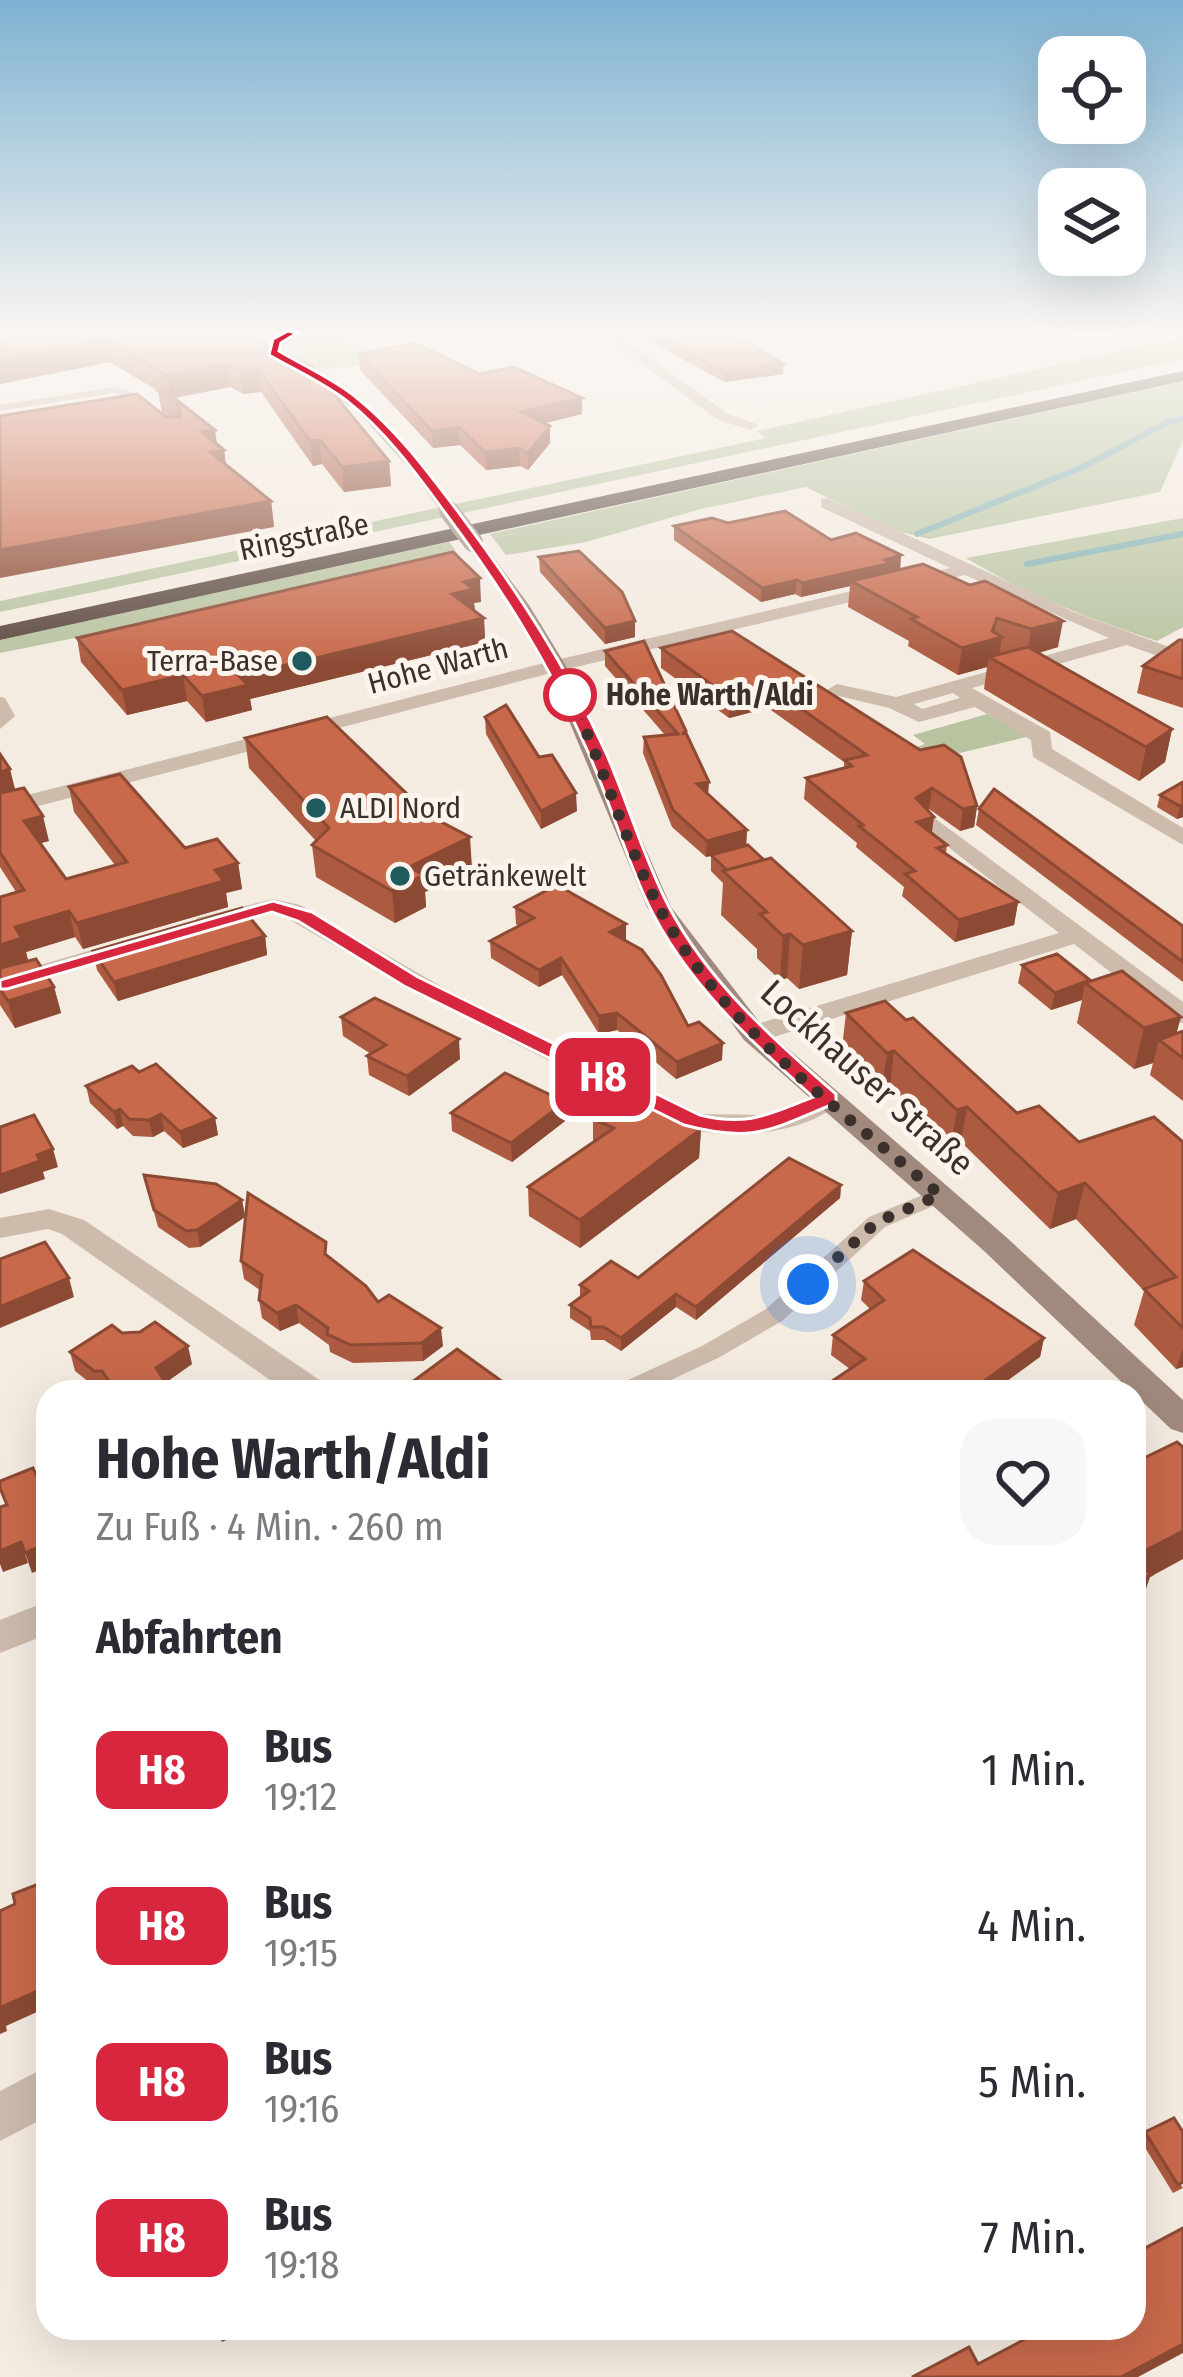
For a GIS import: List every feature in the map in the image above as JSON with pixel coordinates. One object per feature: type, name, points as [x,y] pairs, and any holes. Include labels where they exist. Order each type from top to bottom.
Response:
[{"type":"highway","name":"Ringstraße","points":[[0,618],[814,444]]},
{"type":"highway","name":"Ringstraße","points":[[0,633],[870,444]]},
{"type":"street","name":"Lockhauser Straße","points":[[396,444],[520,605],[556,666],[659,907],[719,994],[754,1034],[940,1195],[1140,1380]]},
{"type":"street","points":[[827,503],[964,570],[1183,658]]},
{"type":"street","name":"Hohe Warth","points":[[0,809],[556,666],[964,570]]},
{"type":"street","points":[[896,703],[1127,639]]},
{"type":"street","points":[[956,687],[1042,737],[1041,752],[1180,834]]},
{"type":"street","points":[[837,690],[896,703],[919,716],[977,700]]},
{"type":"street","points":[[929,821],[1183,1015]]},
{"type":"street","points":[[190,928],[254,909],[291,910],[456,1005],[692,1120],[729,1130],[754,1128],[828,1099]]},
{"type":"street","points":[[754,1034],[1078,934]]},
{"type":"street","points":[[0,985],[148,941]]},
{"type":"street","points":[[0,1228],[49,1219],[73,1227],[295,1380]]},
{"type":"street","name":"Lockhauser Straße","points":[[1146,1386],[1183,1420]]},
{"type":"street","points":[[0,1637],[36,1622]]},
{"type":"street","points":[[0,2117],[36,2097]]},
{"type":"lane","points":[[0,701],[8,716],[0,724]]},
{"type":"lane","points":[[649,1380],[774,1315],[877,1222],[940,1195]]},
{"type":"green space","points":[[738,444],[786,444],[0,612],[0,601]]},
{"type":"green space","points":[[898,444],[1181,444],[1160,492],[929,539],[893,530],[806,487],[701,509],[586,542],[506,555],[490,534]]},
{"type":"green space","points":[[1183,518],[1183,627],[1157,641],[1058,605],[966,558]]},
{"type":"green space","points":[[449,542],[462,560],[0,653],[0,640]]},
{"type":"green space","points":[[991,713],[1030,736],[935,759],[917,747],[925,744],[913,735]]},
{"type":"building","points":[[0,444],[217,444],[224,450],[210,452],[271,501],[0,550]]},
{"type":"building","points":[[323,444],[375,444],[389,461],[342,467]]},
{"type":"building","points":[[477,444],[535,444],[528,453],[519,448],[485,452]]},
{"type":"building","points":[[785,511],[831,540],[856,533],[901,555],[885,560],[892,563],[762,588],[674,526],[712,518],[728,523]]},
{"type":"building","points":[[579,551],[622,592],[635,621],[605,628],[539,557]]},
{"type":"building","points":[[453,552],[480,578],[464,582],[474,589],[452,594],[484,618],[239,676],[248,685],[202,696],[183,675],[122,690],[77,638]]},
{"type":"building","points":[[923,564],[970,585],[985,581],[1063,621],[1031,629],[997,618],[992,631],[1002,637],[962,648],[851,581]]},
{"type":"building","points":[[732,631],[920,750],[944,745],[961,757],[977,806],[963,809],[932,788],[916,798],[934,817],[917,822],[947,845],[937,848],[1018,902],[959,920],[905,874],[915,871],[806,778],[852,766],[845,760],[867,755],[770,687],[730,698],[661,648]]},
{"type":"building","points":[[1183,640],[1183,679],[1143,666]]},
{"type":"building","points":[[644,641],[686,731],[682,734],[686,733],[709,782],[697,784],[747,830],[707,841],[673,810],[644,737],[678,734],[605,651]]},
{"type":"building","points":[[1028,647],[1172,729],[1146,747],[989,657]]},
{"type":"building","points":[[506,705],[539,757],[552,755],[576,793],[541,811],[485,717]]},
{"type":"building","points":[[327,717],[430,816],[470,837],[409,867],[424,875],[392,891],[312,845],[329,828],[245,738]]},
{"type":"building","points":[[120,774],[185,848],[217,839],[238,863],[215,870],[224,881],[77,923],[69,911],[15,927],[22,938],[0,945],[0,897],[24,890],[0,852],[0,793],[24,788],[43,816],[24,821],[66,879],[127,862],[69,787]]},
{"type":"building","points":[[1183,782],[1183,805],[1160,795]]},
{"type":"building","points":[[994,789],[1183,926],[1183,962],[979,809]]},
{"type":"building","points":[[748,845],[764,860],[727,870],[711,855]]},
{"type":"building","points":[[771,858],[852,931],[803,945],[790,934],[783,936],[760,914],[767,912],[723,871]]},
{"type":"building","points":[[557,885],[626,924],[610,932],[642,950],[688,1026],[699,1022],[723,1043],[677,1062],[617,1013],[599,1016],[561,958],[539,970],[490,941],[534,918],[515,907]]},
{"type":"building","points":[[242,908],[265,936],[114,982],[93,951]]},
{"type":"building","points":[[1057,954],[1090,980],[1055,993],[1022,965]]},
{"type":"building","points":[[36,959],[54,987],[8,1001],[0,989],[0,968]]},
{"type":"building","points":[[1122,971],[1181,1017],[1144,1028],[1085,983]]},
{"type":"building","points":[[375,998],[459,1039],[407,1076],[367,1056],[386,1045],[341,1017]]},
{"type":"building","points":[[885,1001],[906,1020],[913,1018],[1017,1113],[1039,1106],[1079,1142],[1154,1117],[1183,1142],[1183,1328],[1144,1289],[1176,1277],[1085,1183],[1058,1193],[967,1107],[957,1110],[846,1013]]},
{"type":"building","points":[[1183,1031],[1183,1058],[1159,1040]]},
{"type":"building","points":[[156,1064],[215,1118],[180,1132],[161,1114],[149,1120],[129,1119],[120,1109],[114,1112],[86,1086],[132,1066],[139,1072]]},
{"type":"building","points":[[505,1073],[565,1102],[511,1143],[451,1113]]},
{"type":"building","points":[[625,1093],[701,1129],[580,1220],[528,1187],[614,1128],[593,1119]]},
{"type":"building","points":[[34,1115],[53,1149],[37,1155],[40,1161],[0,1175],[0,1127]]},
{"type":"building","points":[[789,1158],[841,1185],[696,1307],[676,1294],[621,1338],[604,1327],[591,1327],[590,1318],[570,1305],[589,1291],[580,1285],[611,1261],[638,1278]]},
{"type":"building","points":[[144,1175],[216,1184],[242,1200],[197,1230],[186,1231],[154,1210]]},
{"type":"building","points":[[248,1193],[326,1242],[325,1254],[366,1286],[378,1302],[389,1295],[441,1328],[422,1343],[351,1345],[327,1334],[328,1328],[296,1305],[277,1313],[259,1300],[262,1275],[241,1261]]},
{"type":"building","points":[[45,1242],[69,1278],[0,1307],[0,1259]]},
{"type":"building","points":[[913,1250],[1044,1338],[986,1380],[834,1380],[865,1359],[833,1335],[884,1300],[864,1281]]},
{"type":"building","points":[[155,1322],[188,1346],[156,1368],[164,1380],[108,1380],[102,1371],[94,1371],[70,1352],[112,1325],[122,1333],[140,1332]]},
{"type":"building","points":[[457,1349],[500,1380],[415,1380]]},
{"type":"building","points":[[1177,1442],[1183,1447],[1183,1531],[1146,1550],[1146,1457]]},
{"type":"building","points":[[33,1468],[36,1548],[25,1553],[21,1542],[0,1551],[0,1507],[7,1505],[0,1481]]},
{"type":"building","points":[[36,1885],[36,1992],[0,2008],[0,1911],[15,1904],[13,1894]]},
{"type":"building","points":[[1174,2118],[1183,2132],[1183,2182],[1178,2185],[1146,2132]]},
{"type":"building","points":[[1183,2228],[1183,2344],[1121,2377],[912,2377],[969,2347],[978,2364],[1023,2340],[1146,2340],[1146,2248]]},
{"type":"waterway","points":[[917,534],[1081,468],[1127,444]]},
{"type":"waterway","points":[[1027,564],[1183,534]]},
{"type":"bus line","name":"H8","points":[[0,985],[273,906],[305,916],[411,982],[692,1120],[729,1130],[754,1128],[828,1099],[754,1034],[719,994],[659,907],[598,754],[556,666],[520,605],[397,444]]},
{"type":"place","name":"Terra-Base","points":[[302,661]]},
{"type":"place","name":"Hohe Warth/Aldi","points":[[570,695]]},
{"type":"place","name":"ALDI Nord","points":[[316,808]]},
{"type":"place","name":"Getränkewelt","points":[[400,876]]},
{"type":"route","points":[[570,695],[659,907],[719,994],[754,1034],[940,1195],[877,1222],[808,1284]]}]
